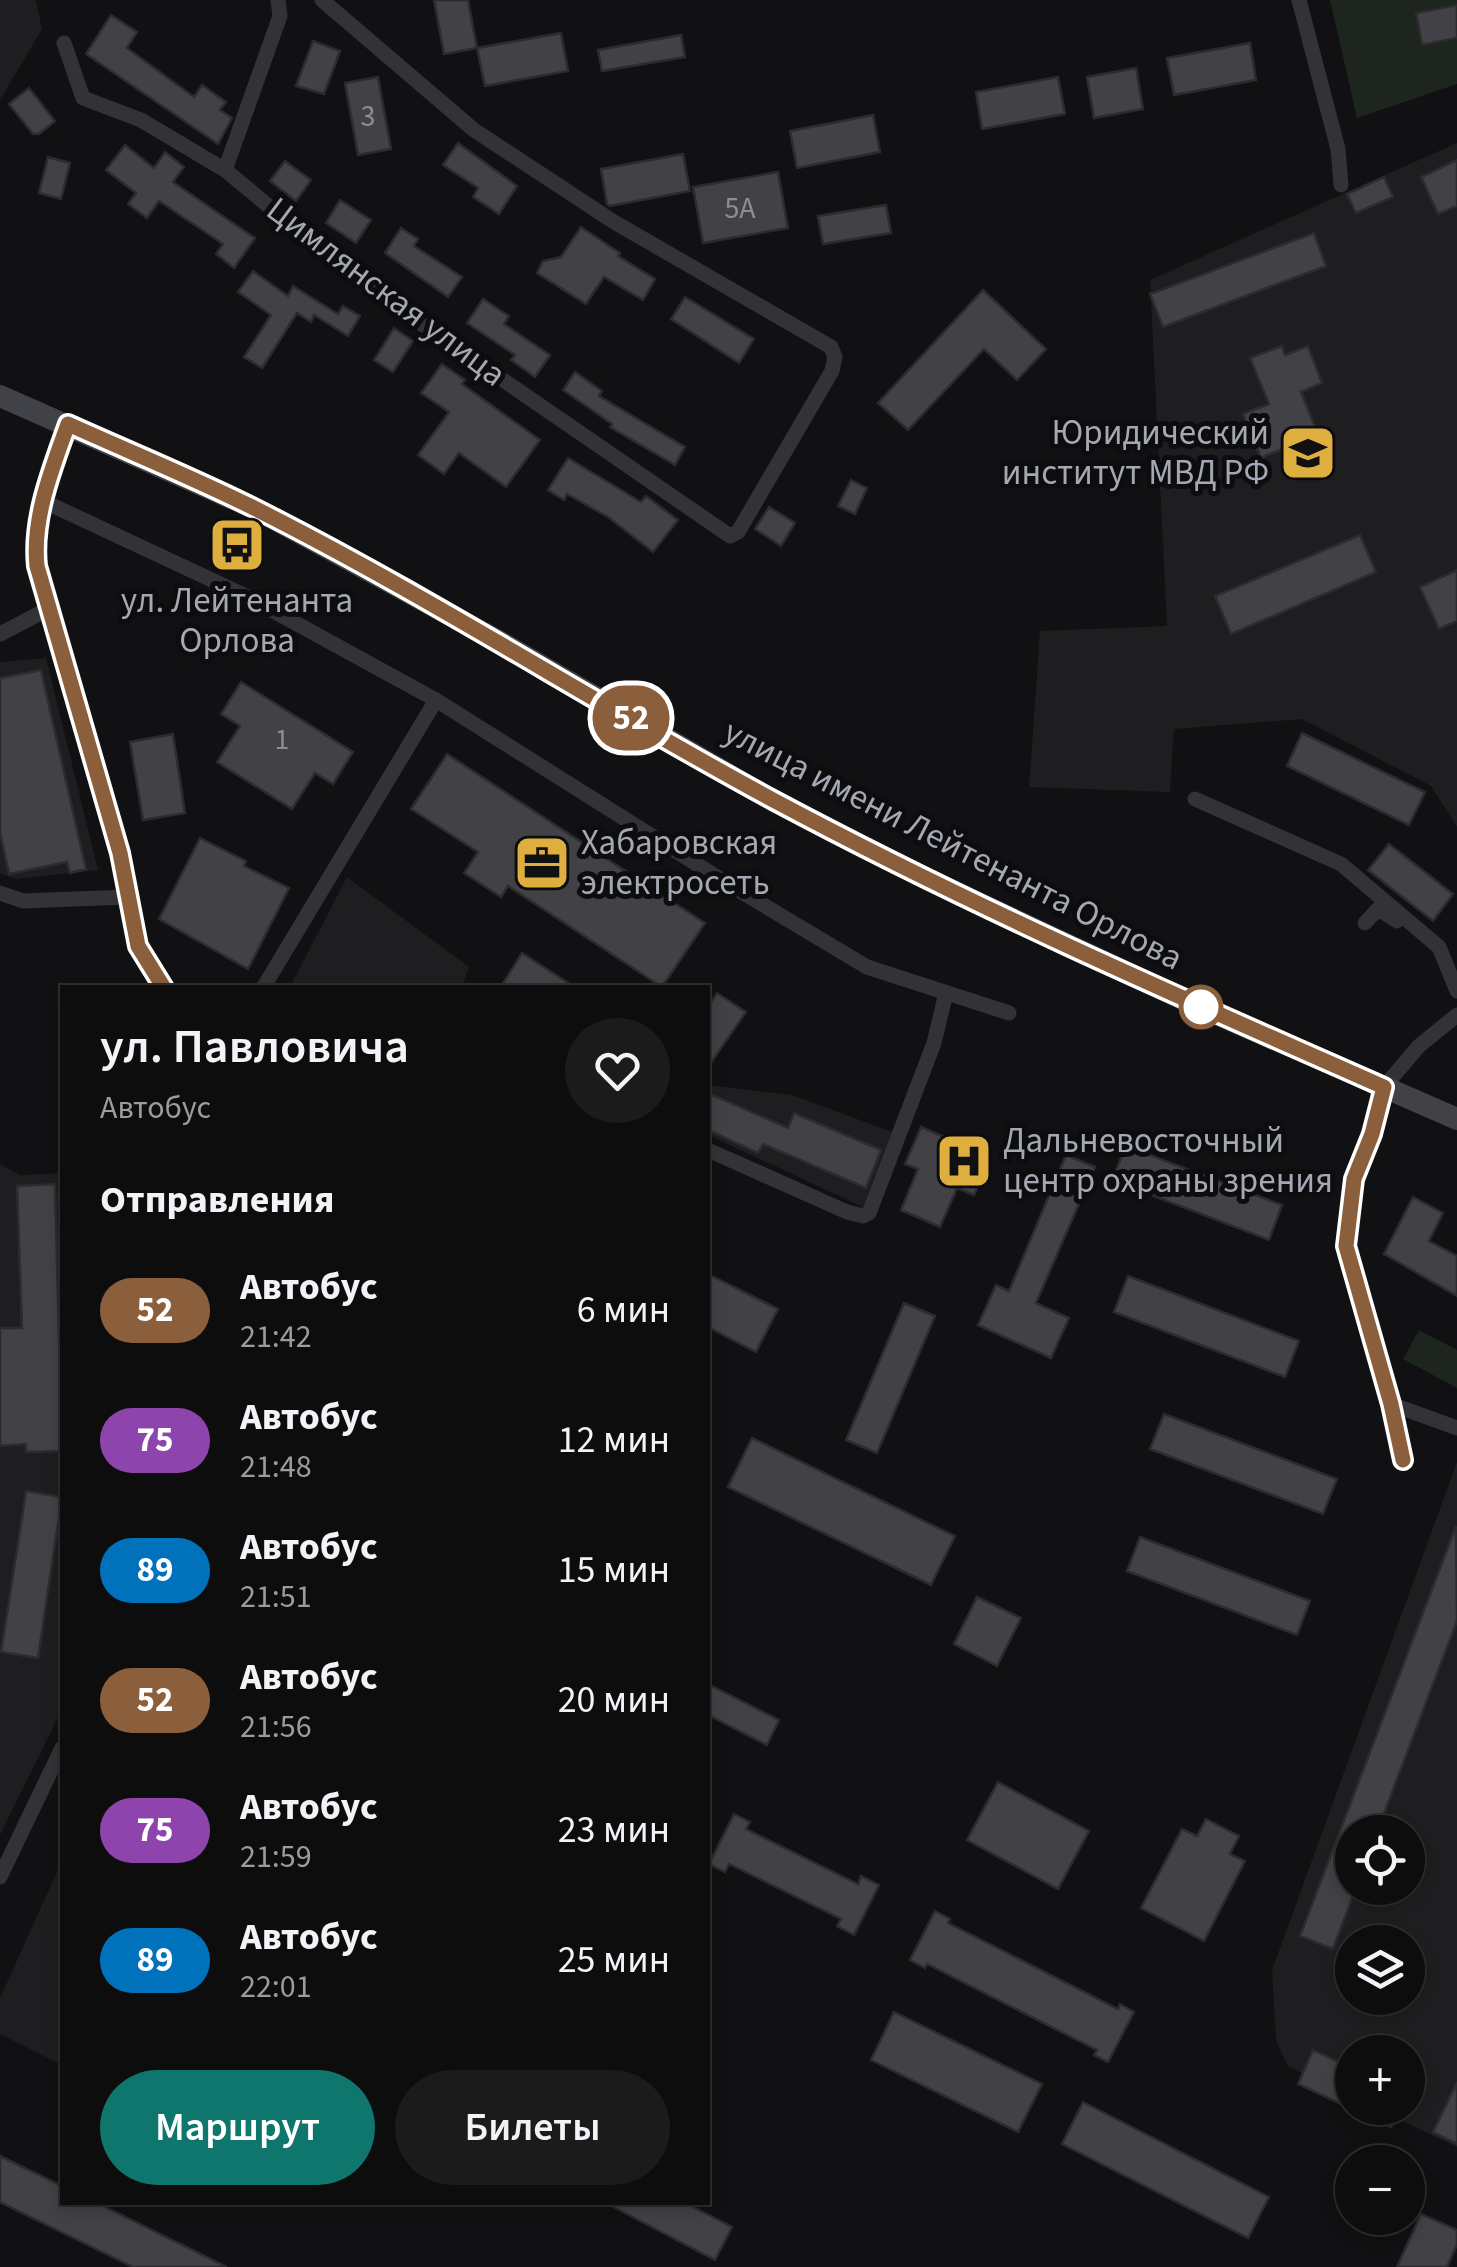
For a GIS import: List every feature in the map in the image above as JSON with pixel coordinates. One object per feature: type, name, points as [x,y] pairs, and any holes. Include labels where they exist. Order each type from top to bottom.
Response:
[{"type":"main road","name":"улица имени Лейтенанта Орлова","points":[[0,396],[256,509],[491,638],[774,801],[946,889],[1196,1005],[1457,1119]]},
{"type":"street","points":[[225,170],[280,16],[278,0]]},
{"type":"street","name":"Цимлянская улица","points":[[64,42],[83,98],[141,120],[225,170],[362,283],[730,536],[738,532],[835,364],[831,347],[614,222],[474,130],[322,0]]},
{"type":"street","points":[[1299,0],[1338,149],[1342,185]]},
{"type":"street","points":[[68,424],[34,542],[37,566],[120,853],[138,946],[162,985]]},
{"type":"street","points":[[43,501],[246,596],[436,700],[867,967],[1008,1013]]},
{"type":"street","points":[[0,634],[50,608]]},
{"type":"street","points":[[265,985],[436,700]]},
{"type":"street","points":[[1195,800],[1341,864],[1439,947],[1457,991]]},
{"type":"street","points":[[0,893],[23,902],[128,897]]},
{"type":"street","points":[[1365,922],[1378,909],[1439,947]]},
{"type":"street","points":[[710,1151],[846,1212],[863,1216],[869,1213],[934,1043],[946,993]]},
{"type":"street","points":[[1457,1015],[1419,1046],[1384,1087],[1372,1134],[1354,1179],[1346,1246],[1391,1404],[1457,1428]]},
{"type":"street","points":[[0,1878],[60,1752]]},
{"type":"shaded area","points":[[0,0],[36,0],[42,29],[0,100]]},
{"type":"shaded area","points":[[1330,0],[1457,0],[1457,84],[1357,118]]},
{"type":"shaded area","name":"Юридический институт МВД РФ","points":[[1457,143],[1457,827],[1431,786],[1302,719],[1174,729],[1170,792],[1029,787],[1040,631],[1167,626],[1150,280]]},
{"type":"shaded area","points":[[46,658],[98,870],[15,879],[0,873],[0,662]]},
{"type":"shaded area","points":[[347,877],[469,967],[463,985],[291,985]]},
{"type":"shaded area","points":[[710,1085],[792,1095],[892,1132],[863,1207],[710,1136]]},
{"type":"shaded area","points":[[0,1164],[20,1175],[60,1173],[60,1713],[0,1835]]},
{"type":"shaded area","points":[[1419,1330],[1457,1350],[1457,1388],[1403,1359]]},
{"type":"shaded area","points":[[1457,1462],[1457,2147],[1411,2125],[1425,2125],[1425,2035],[1335,2035],[1335,2089],[1288,2066],[1276,2041],[1272,1970]]},
{"type":"shaded area","points":[[60,1865],[60,2064],[0,2034],[0,1998]]},
{"type":"building","points":[[434,0],[468,0],[477,48],[444,54]]},
{"type":"building","points":[[1457,5],[1457,38],[1422,45],[1416,13]]},
{"type":"building","points":[[111,15],[137,32],[127,48],[194,97],[202,85],[226,102],[220,110],[232,118],[218,144],[86,54]]},
{"type":"building","points":[[561,33],[568,71],[485,86],[477,48]]},
{"type":"building","points":[[681,35],[685,57],[602,71],[598,50]]},
{"type":"building","points":[[313,41],[340,51],[324,94],[296,86]]},
{"type":"building","points":[[1250,43],[1256,80],[1174,95],[1167,58]]},
{"type":"building","points":[[1136,68],[1143,109],[1094,118],[1087,77]]},
{"type":"building","points":[[378,77],[391,149],[358,155],[345,83]]},
{"type":"building","points":[[1058,77],[1065,114],[982,129],[976,92]]},
{"type":"building","points":[[29,88],[55,121],[39,134],[33,134],[9,104]]},
{"type":"building","points":[[873,115],[880,152],[797,168],[790,131]]},
{"type":"building","points":[[458,143],[517,186],[499,214],[473,197],[478,188],[443,165]]},
{"type":"building","points":[[125,145],[154,168],[165,152],[184,167],[173,182],[255,238],[234,268],[216,254],[223,244],[159,201],[147,218],[128,204],[136,193],[106,170]]},
{"type":"building","points":[[683,154],[690,191],[607,204],[601,169]]},
{"type":"building","points":[[48,157],[70,163],[61,199],[39,193]]},
{"type":"building","points":[[1457,160],[1457,206],[1438,214],[1421,177]]},
{"type":"building","points":[[285,161],[311,180],[296,201],[270,181]]},
{"type":"building","points":[[778,172],[788,228],[703,243],[693,187]]},
{"type":"building","points":[[1384,177],[1393,197],[1356,213],[1347,194]]},
{"type":"building","points":[[340,200],[371,220],[356,243],[326,223]]},
{"type":"building","points":[[886,205],[891,233],[823,244],[818,216]]},
{"type":"building","points":[[581,227],[655,279],[643,300],[604,277],[586,304],[537,273],[543,261],[561,257]]},
{"type":"building","points":[[401,228],[418,239],[414,246],[462,277],[448,297],[385,253]]},
{"type":"building","points":[[1314,233],[1326,266],[1163,327],[1150,294]]},
{"type":"building","points":[[253,271],[288,296],[293,286],[338,314],[343,306],[360,316],[348,336],[314,315],[311,322],[297,313],[262,368],[244,357],[271,315],[238,292]]},
{"type":"building","points":[[983,290],[1046,349],[1017,380],[984,349],[908,430],[878,403]]},
{"type":"building","points":[[685,297],[754,339],[739,363],[671,319]]},
{"type":"building","points":[[483,299],[509,316],[504,324],[550,355],[535,377],[511,360],[515,355],[467,323]]},
{"type":"building","points":[[394,328],[413,341],[393,372],[374,360]]},
{"type":"building","points":[[1282,346],[1285,355],[1308,346],[1322,383],[1301,392],[1318,434],[1261,458],[1243,414],[1269,404],[1250,358]]},
{"type":"building","points":[[442,364],[465,380],[462,384],[540,440],[506,487],[459,453],[444,474],[418,455],[449,412],[421,393]]},
{"type":"building","points":[[575,372],[602,391],[599,396],[685,447],[675,465],[610,427],[612,424],[563,390]]},
{"type":"building","points":[[568,458],[641,502],[646,496],[678,520],[653,552],[608,517],[567,494],[564,500],[548,490]]},
{"type":"building","points":[[851,480],[867,488],[855,514],[838,506]]},
{"type":"building","points":[[769,507],[795,523],[781,546],[755,529]]},
{"type":"building","points":[[1360,535],[1376,572],[1231,634],[1215,596]]},
{"type":"building","points":[[1457,570],[1457,621],[1439,629],[1420,587]]},
{"type":"building","points":[[41,670],[86,869],[70,873],[67,862],[9,874],[0,832],[0,678]]},
{"type":"building","points":[[241,682],[353,752],[333,784],[315,773],[292,809],[217,762],[240,726],[221,714]]},
{"type":"building","points":[[1302,733],[1425,792],[1409,825],[1287,766]]},
{"type":"building","points":[[173,734],[185,813],[143,820],[130,742]]},
{"type":"building","name":"Хабаровская электросеть","points":[[447,754],[705,923],[663,985],[659,985],[508,886],[501,897],[464,873],[478,852],[411,809]]},
{"type":"building","points":[[200,838],[289,888],[248,969],[159,919]]},
{"type":"building","points":[[1389,844],[1453,894],[1433,921],[1368,870]]},
{"type":"building","points":[[522,953],[571,985],[502,985]]},
{"type":"building","points":[[717,993],[746,1012],[710,1064],[710,1004]]},
{"type":"building","points":[[710,1094],[788,1128],[794,1113],[881,1150],[866,1188],[763,1144],[758,1153],[710,1131]]},
{"type":"building","points":[[921,1127],[990,1157],[974,1195],[957,1188],[940,1227],[901,1210],[918,1169],[905,1164]]},
{"type":"building","points":[[1126,1146],[1282,1205],[1269,1240],[1112,1180]]},
{"type":"building","points":[[1066,1155],[1095,1167],[1036,1303],[1069,1318],[1051,1358],[978,1325],[996,1285],[1009,1291]]},
{"type":"building","points":[[55,1184],[60,1451],[26,1452],[26,1444],[0,1446],[0,1328],[22,1328],[17,1186]]},
{"type":"building","points":[[1413,1197],[1443,1213],[1429,1241],[1457,1256],[1457,1296],[1384,1254]]},
{"type":"building","points":[[710,1275],[778,1309],[756,1352],[710,1328]]},
{"type":"building","points":[[1128,1276],[1299,1341],[1285,1377],[1114,1312]]},
{"type":"building","points":[[904,1303],[935,1316],[877,1453],[846,1440]]},
{"type":"building","points":[[1164,1414],[1337,1479],[1323,1514],[1150,1449]]},
{"type":"building","points":[[752,1438],[955,1536],[931,1585],[728,1487]]},
{"type":"building","points":[[26,1491],[60,1497],[38,1658],[1,1652]]},
{"type":"building","points":[[1456,1526],[1457,1621],[1383,1815],[1346,1815]]},
{"type":"building","points":[[1140,1537],[1310,1601],[1297,1635],[1127,1571]]},
{"type":"building","points":[[977,1597],[1021,1618],[997,1666],[954,1644]]},
{"type":"building","points":[[710,1685],[779,1720],[767,1745],[710,1716]]},
{"type":"building","points":[[998,1782],[1089,1831],[1058,1889],[967,1840]]},
{"type":"building","points":[[734,1814],[750,1822],[746,1829],[858,1884],[861,1876],[879,1885],[854,1935],[837,1926],[841,1919],[729,1864],[725,1872],[710,1862]]},
{"type":"building","points":[[1206,1819],[1239,1836],[1230,1854],[1245,1861],[1204,1941],[1141,1908],[1182,1829],[1197,1836]]},
{"type":"building","points":[[1335,1844],[1335,1905],[1350,1905],[1342,1925],[1335,1925],[1333,1949],[1300,1936]]},
{"type":"building","points":[[935,1911],[950,1919],[948,1923],[1118,2009],[1120,2004],[1134,2012],[1108,2062],[1094,2055],[1097,2050],[927,1964],[925,1968],[910,1960]]},
{"type":"building","points":[[894,2012],[1042,2084],[1018,2132],[871,2060]]},
{"type":"building","points":[[1313,2050],[1335,2060],[1335,2101],[1298,2084]]},
{"type":"building","points":[[1457,2082],[1457,2144],[1433,2132]]},
{"type":"building","points":[[1083,2102],[1269,2197],[1248,2238],[1062,2144]]},
{"type":"building","points":[[0,2156],[60,2185],[60,2205],[101,2205],[227,2267],[133,2267],[0,2202]]},
{"type":"building","points":[[610,2205],[690,2205],[732,2227],[715,2260]]},
{"type":"building","points":[[1425,2216],[1457,2230],[1457,2244],[1447,2267],[1397,2267],[1411,2235],[1425,2235]]},
{"type":"bus line","name":"52","points":[[162,985],[138,946],[120,853],[37,566],[34,542],[68,424],[256,509],[480,631],[774,801],[928,880],[1196,1005],[1384,1087],[1372,1134],[1354,1179],[1346,1246],[1403,1460]]},
{"type":"place","name":"Юридический институт МВД РФ","points":[[1308,453]]},
{"type":"place","name":"ул. Лейтенанта Орлова","points":[[237,545]]},
{"type":"place","name":"Хабаровская электросеть","points":[[542,863]]},
{"type":"place","name":"Дальневосточный центр охраны зрения","points":[[964,1161]]}]
